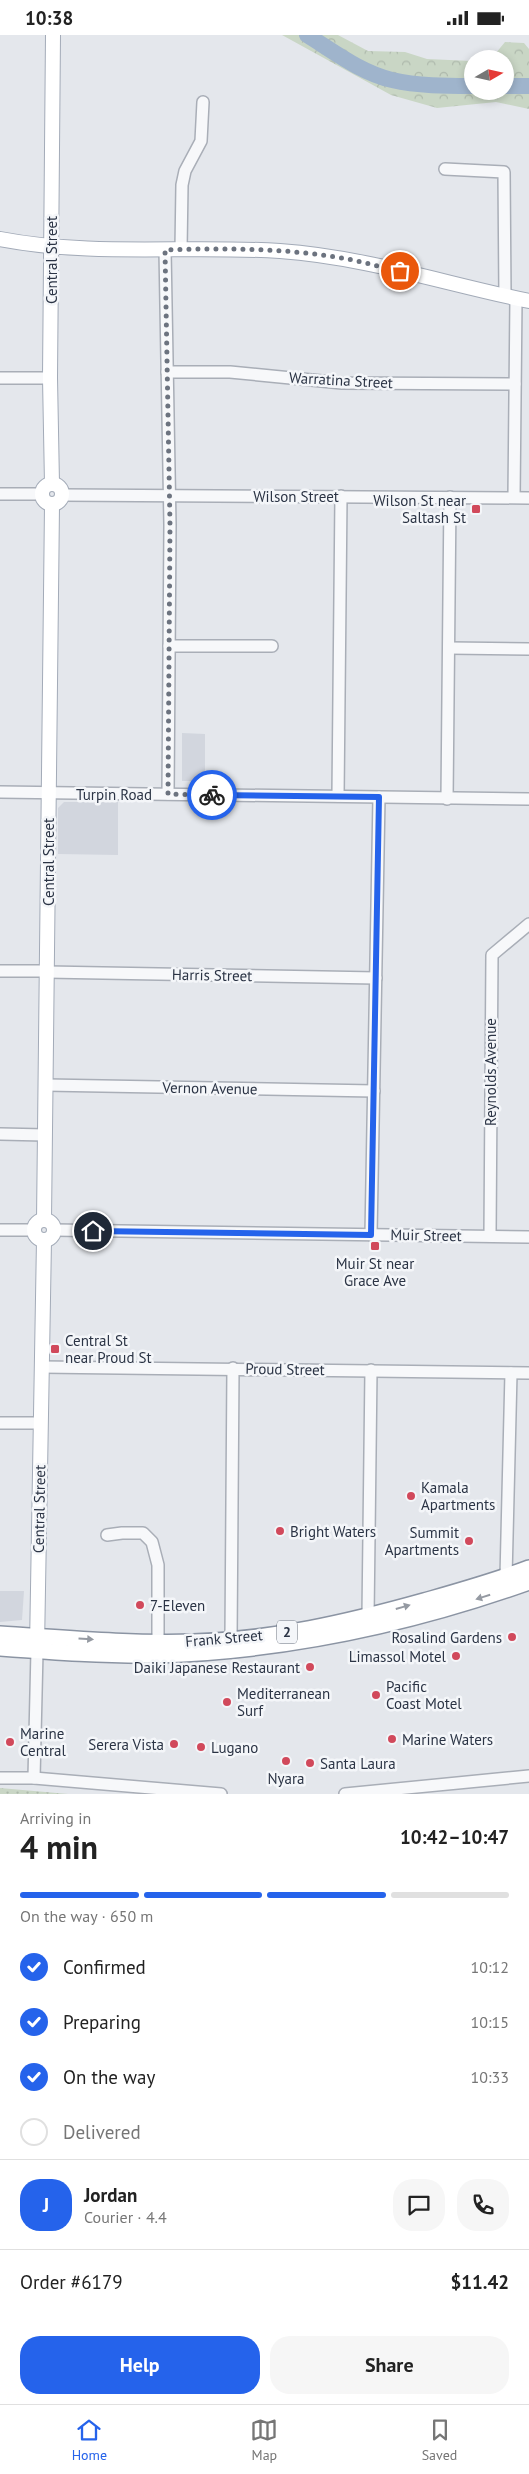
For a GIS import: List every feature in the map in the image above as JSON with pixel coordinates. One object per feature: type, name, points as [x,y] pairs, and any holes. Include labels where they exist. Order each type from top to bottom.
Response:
[{"type":"highway","name":"Frank Street","points":[[0,1648],[38,1643],[158,1643],[232,1639],[302,1630],[368,1617],[506,1577],[529,1568]]},
{"type":"highway","name":"Frank Street","points":[[0,1634],[38,1643],[113,1655],[159,1655],[258,1647],[366,1628],[464,1603],[529,1582]]},
{"type":"main road","name":"Central Street","points":[[52,484],[50,378],[53,35]]},
{"type":"main road","points":[[0,239],[86,250],[229,248],[327,255],[517,298]]},
{"type":"main road","points":[[52,484],[60,489],[57,500],[46,503],[42,494],[46,486],[52,484]]},
{"type":"main road","name":"Central Street","points":[[38,1643],[48,792],[57,500]]},
{"type":"street","points":[[181,249],[182,185],[185,171],[201,141],[203,101]]},
{"type":"street","points":[[445,169],[504,172],[517,298],[514,497]]},
{"type":"street","points":[[165,250],[169,495],[168,794]]},
{"type":"street","name":"Warratina Street","points":[[168,372],[230,372],[342,383],[515,383]]},
{"type":"street","points":[[0,378],[50,378]]},
{"type":"street","points":[[0,494],[42,494]]},
{"type":"street","name":"Wilson Street","points":[[57,500],[169,495],[529,498]]},
{"type":"street","points":[[338,796],[341,496]]},
{"type":"street","points":[[447,799],[450,497]]},
{"type":"street","points":[[169,646],[272,645]]},
{"type":"street","points":[[449,648],[529,649]]},
{"type":"street","name":"Turpin Road","points":[[0,792],[529,799]]},
{"type":"street","points":[[371,1235],[379,797]]},
{"type":"street","name":"Reynolds Avenue","points":[[490,1236],[492,955],[529,924]]},
{"type":"street","name":"Harris Street","points":[[0,971],[376,978]]},
{"type":"street","name":"Vernon Avenue","points":[[46,1085],[374,1091]]},
{"type":"street","points":[[0,1134],[45,1135]]},
{"type":"street","name":"Muir Street","points":[[0,1230],[529,1237]]},
{"type":"street","name":"Proud Street","points":[[42,1367],[529,1373]]},
{"type":"street","points":[[232,1639],[233,1368]]},
{"type":"street","points":[[368,1617],[371,1370]]},
{"type":"street","points":[[506,1577],[511,1373]]},
{"type":"street","points":[[0,1423],[41,1423]]},
{"type":"street","points":[[108,1535],[143,1533],[152,1542],[158,1565],[158,1643]]},
{"type":"street","name":"Central Street","points":[[34,1778],[38,1643]]},
{"type":"street","points":[[345,1794],[529,1776]]},
{"type":"street","points":[[0,1778],[34,1778],[221,1794]]},
{"type":"shaded area","points":[[182,733],[205,734],[205,781],[182,781]]},
{"type":"shaded area","points":[[64,802],[118,802],[118,855],[58,854],[58,808]]},
{"type":"shaded area","points":[[0,1591],[24,1591],[22,1620],[0,1622]]},
{"type":"green space","points":[[282,35],[338,35],[368,51],[405,52],[427,59],[464,61],[464,100],[514,100],[514,50],[498,50],[505,42],[524,43],[529,49],[529,109],[496,102],[437,108],[391,95]]},
{"type":"green space","points":[[0,1788],[68,1794],[0,1794]]},
{"type":"waterway","points":[[307,35],[348,61],[381,77],[422,85],[464,86]]},
{"type":"waterway","points":[[514,86],[529,86]]},
{"type":"way so far","points":[[212,795],[168,794],[170,525],[165,250],[229,248],[327,255],[400,271]]},
{"type":"place","name":"Wilson St near Saltash St","points":[[476,509]]},
{"type":"place","name":"Muir St near Grace Ave","points":[[375,1246]]},
{"type":"place","name":"Central St near Proud St","points":[[55,1349]]},
{"type":"place","name":"Kamala Apartments","points":[[411,1496]]},
{"type":"place","name":"Bright Waters","points":[[280,1531]]},
{"type":"place","name":"Summit Apartments","points":[[469,1541]]},
{"type":"place","name":"7-Eleven","points":[[140,1605]]},
{"type":"place","name":"Rosalind Gardens","points":[[512,1637]]},
{"type":"place","name":"Limassol Motel","points":[[456,1656]]},
{"type":"place","name":"Daiki Japanese Restaurant","points":[[310,1667]]},
{"type":"place","name":"Pacific Coast Motel","points":[[376,1695]]},
{"type":"place","name":"Mediterranean Surf","points":[[227,1702]]},
{"type":"place","name":"Marine Waters","points":[[392,1739]]},
{"type":"place","name":"Marine Central","points":[[10,1742]]},
{"type":"place","name":"Serera Vista","points":[[174,1744]]},
{"type":"place","name":"Lugano","points":[[201,1747]]},
{"type":"place","name":"Nyara","points":[[286,1761]]},
{"type":"place","name":"Santa Laura","points":[[310,1763]]},
{"type":"route","points":[[93,1231],[371,1235],[379,797],[212,795]]}]
